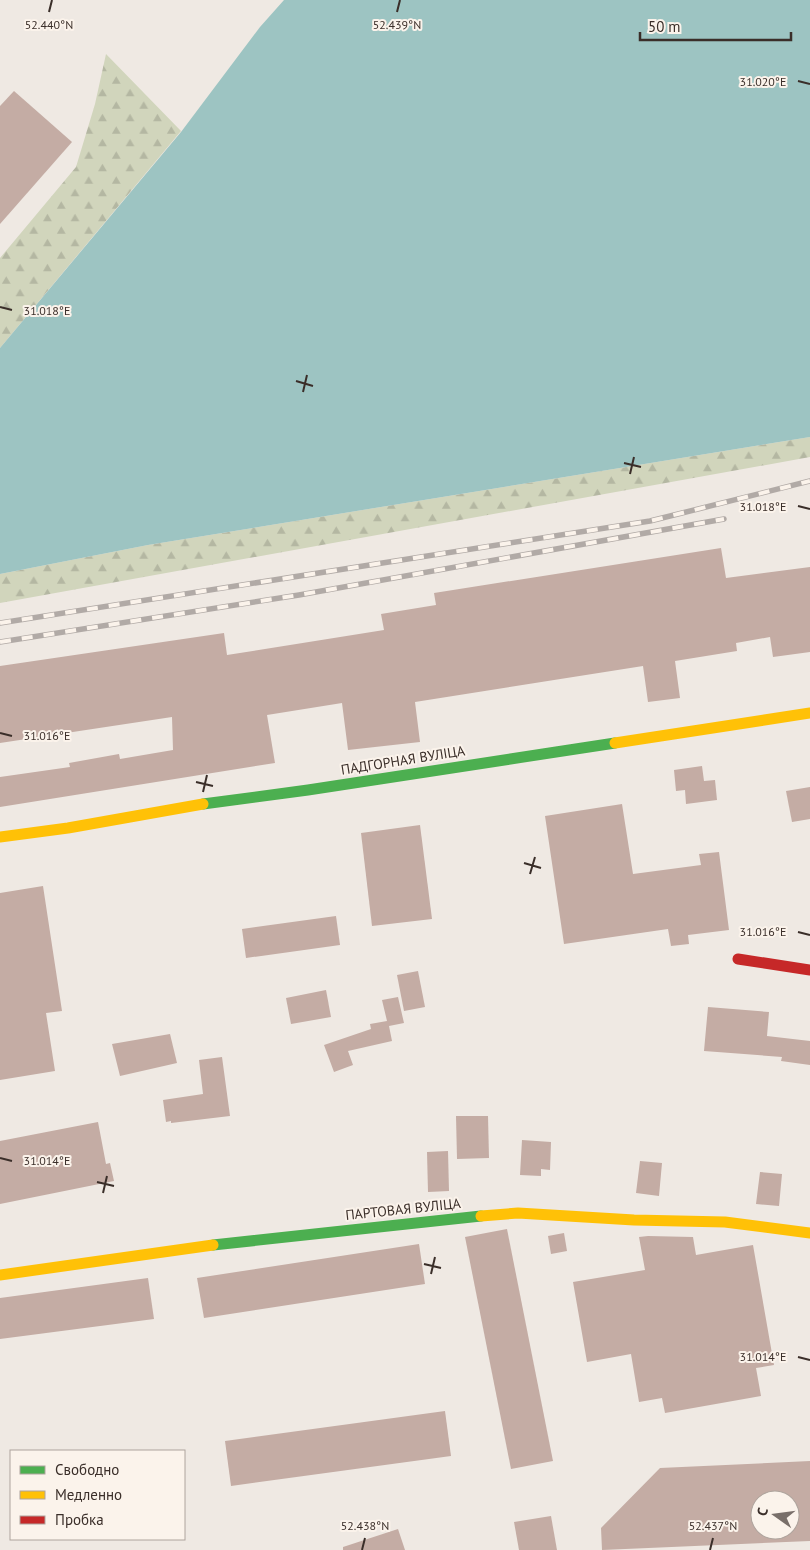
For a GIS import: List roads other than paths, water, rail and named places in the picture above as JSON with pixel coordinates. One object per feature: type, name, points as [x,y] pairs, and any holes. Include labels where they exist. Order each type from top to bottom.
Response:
[{"type":"street","name":"ПАДГОРНАЯ ВУЛІЦА","points":[[0,837],[68,828],[177,807],[308,790],[810,713]]},
{"type":"street","points":[[738,959],[810,970]]},
{"type":"street","name":"ПАРТОВАЯ ВУЛІЦА","points":[[0,1275],[167,1250],[438,1219],[518,1213],[634,1220],[725,1222],[810,1233]]},
{"type":"water","points":[[284,0],[810,0],[810,437],[148,545],[0,574],[0,348],[181,132],[260,27]]},
{"type":"railway","points":[[0,623],[650,521],[810,481]]},
{"type":"railway","points":[[0,642],[299,595],[724,519]]}]
